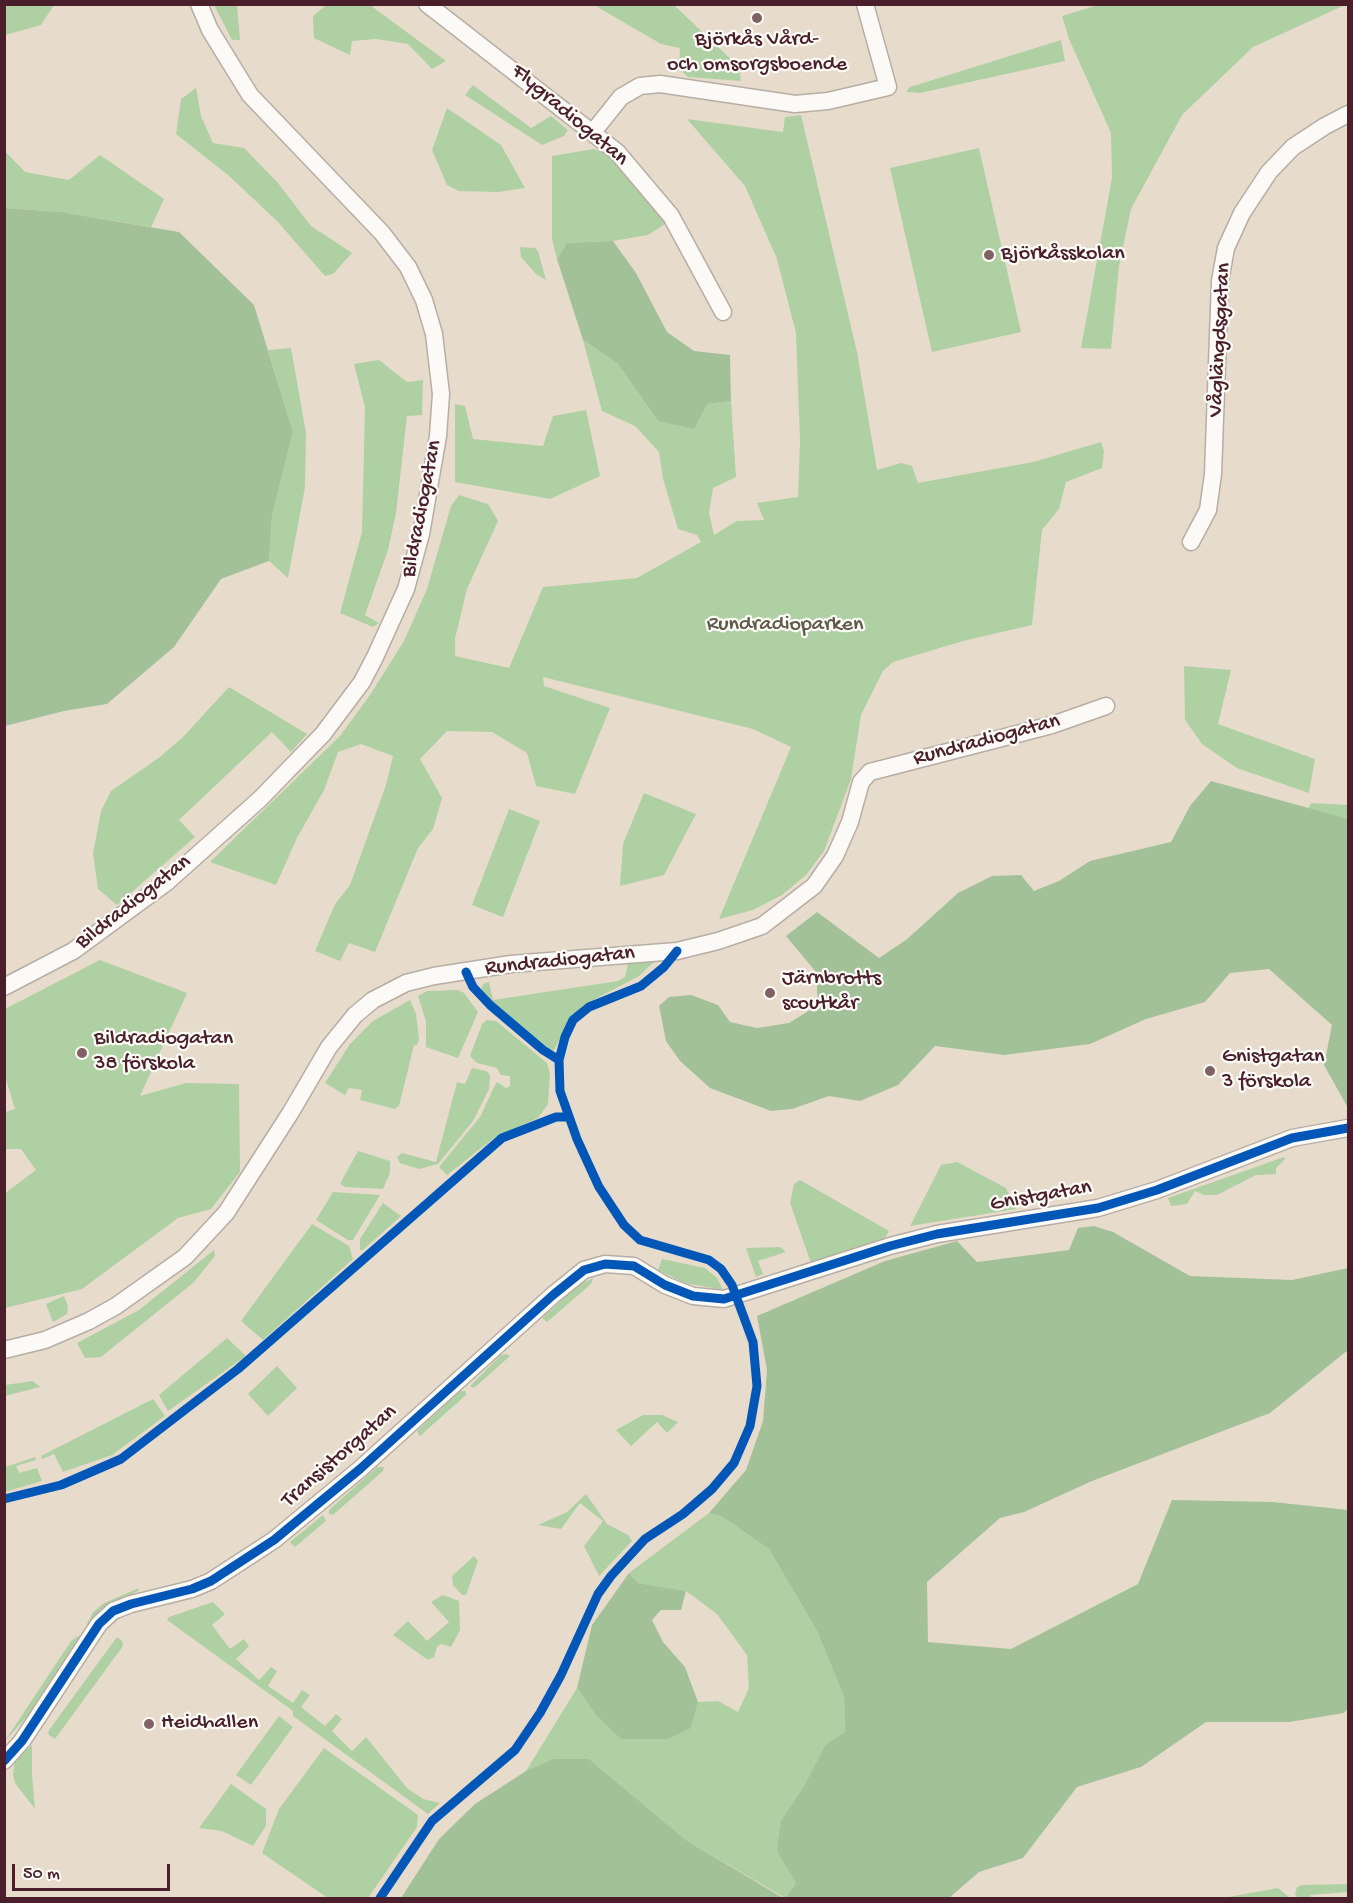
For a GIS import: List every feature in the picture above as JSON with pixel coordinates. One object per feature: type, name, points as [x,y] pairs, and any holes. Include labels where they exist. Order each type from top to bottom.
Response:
[{"type":"street","name":"Bildradiogatan","points":[[4,987],[73,951],[167,882],[260,799],[323,734],[362,682],[375,657],[406,590],[423,524],[438,436],[441,394],[434,334],[424,300],[408,267],[382,233],[250,95],[210,30],[199,4]]},
{"type":"street","name":"Flygradiogatan","points":[[427,4],[593,132],[639,176],[671,216],[723,312]]},
{"type":"street","points":[[593,132],[621,97],[640,86],[660,84],[795,104],[828,101],[888,87],[865,4]]},
{"type":"street","name":"Våglängdsgatan","points":[[1191,543],[1208,510],[1213,474],[1220,281],[1226,248],[1242,213],[1269,172],[1293,147],[1348,114]]},
{"type":"street","name":"Rundradiogatan","points":[[4,1350],[45,1340],[89,1321],[116,1306],[185,1257],[226,1213],[291,1112],[329,1047],[355,1015],[373,1000],[406,983],[434,976],[511,964],[677,951],[718,941],[762,926],[814,886],[835,856],[850,822],[861,782],[870,772],[1052,725],[1106,706]]},
{"type":"street","name":"Gnistgatan","points":[[736,1297],[890,1246],[937,1234],[1098,1208],[1157,1190],[1292,1138],[1348,1128]]},
{"type":"street","name":"Transistorgatan","points":[[4,1761],[22,1741],[99,1624],[113,1611],[131,1604],[192,1589],[211,1581],[274,1540],[360,1468],[584,1270],[594,1266],[619,1264],[634,1266],[665,1285],[693,1296],[724,1299],[736,1297]]},
{"type":"green space","points":[[5,4],[54,5],[41,25],[5,35]]},
{"type":"green space","points":[[214,5],[237,5],[240,40],[232,40]]},
{"type":"green space","points":[[326,5],[370,5],[446,61],[432,69],[408,44],[376,39],[352,41],[350,55],[314,38],[313,16]]},
{"type":"green space","points":[[594,5],[674,5],[739,67],[741,81],[688,77],[679,69],[680,48],[661,44]]},
{"type":"green space","points":[[1098,5],[1345,5],[1253,47],[1182,115],[1131,209],[1119,266],[1111,349],[1081,348],[1112,178],[1111,133],[1069,39],[1062,16]]},
{"type":"green space","points":[[1061,40],[1065,61],[920,93],[906,92],[910,87]]},
{"type":"green space","points":[[473,85],[531,128],[551,116],[568,130],[564,136],[542,145],[465,95]]},
{"type":"green space","points":[[196,88],[201,116],[213,143],[244,148],[278,183],[311,226],[352,253],[333,274],[325,276],[277,221],[228,175],[176,134],[181,99]]},
{"type":"green space","points":[[447,108],[501,145],[525,188],[498,192],[459,191],[447,185],[432,150]]},
{"type":"green space","name":"Rundradioparken","points":[[801,115],[857,352],[877,470],[901,463],[912,466],[918,483],[1033,462],[1101,442],[1104,451],[1102,468],[1066,482],[1059,509],[1042,530],[1032,625],[963,641],[893,662],[883,671],[861,715],[851,779],[824,851],[806,875],[782,895],[753,910],[719,919],[791,747],[753,729],[543,677],[544,686],[610,708],[575,794],[536,786],[527,753],[492,732],[447,731],[420,759],[442,798],[433,829],[418,848],[375,952],[349,943],[340,961],[315,951],[335,904],[350,885],[386,785],[393,756],[361,744],[338,752],[324,790],[297,838],[276,885],[210,862],[340,736],[370,695],[404,641],[427,589],[451,506],[459,495],[488,504],[498,521],[467,589],[455,639],[455,656],[509,668],[543,587],[637,578],[701,542],[697,535],[678,529],[663,479],[659,452],[635,426],[602,411],[583,340],[618,364],[658,421],[707,404],[731,401],[736,477],[713,488],[709,513],[714,535],[737,521],[764,520],[757,503],[798,497],[800,441],[796,333],[777,259],[745,186],[687,119],[783,132],[785,117]]},
{"type":"green space","points":[[979,148],[1021,332],[932,352],[890,168]]},
{"type":"green space","points":[[594,149],[616,156],[668,222],[648,235],[613,241],[567,243],[557,259],[552,239],[552,156]]},
{"type":"green space","points":[[4,150],[25,172],[69,180],[100,155],[164,199],[151,227],[61,212],[5,208]]},
{"type":"green space","points":[[5,208],[61,212],[179,232],[254,305],[293,432],[272,516],[269,561],[221,579],[174,647],[107,704],[64,711],[5,726]]},
{"type":"green space","points":[[613,241],[636,273],[667,332],[694,351],[730,355],[731,401],[707,404],[694,429],[658,421],[618,364],[583,340],[557,259],[567,243]]},
{"type":"green space","points":[[520,247],[535,248],[538,251],[546,280],[536,274],[521,257]]},
{"type":"green space","points":[[291,348],[306,433],[305,487],[288,578],[269,561],[272,516],[293,432],[268,350]]},
{"type":"green space","points":[[379,360],[407,382],[423,380],[422,415],[407,416],[396,513],[388,550],[365,615],[379,623],[373,627],[340,613],[362,532],[365,407],[354,364]]},
{"type":"green space","points":[[455,404],[465,406],[473,439],[543,446],[553,416],[586,410],[600,476],[550,499],[455,482]]},
{"type":"green space","points":[[1184,666],[1231,670],[1218,724],[1315,759],[1309,793],[1237,768],[1202,744],[1185,720]]},
{"type":"green space","points":[[229,687],[307,734],[291,752],[272,732],[179,820],[195,837],[117,905],[98,889],[93,853],[101,811],[111,791],[160,757],[183,737]]},
{"type":"green space","points":[[1211,781],[1348,819],[1348,1108],[1324,1065],[1332,1025],[1269,969],[1230,973],[1205,1002],[1146,1019],[1090,1044],[1004,1055],[935,1046],[898,1085],[860,1101],[829,1096],[792,1109],[771,1111],[710,1088],[680,1061],[666,1041],[659,1006],[669,997],[691,995],[718,1005],[730,1022],[757,1028],[789,1023],[818,1005],[816,972],[786,936],[817,912],[879,958],[906,940],[958,893],[992,876],[1021,875],[1034,891],[1059,881],[1090,861],[1171,842],[1190,806]]},
{"type":"green space","points":[[644,793],[696,814],[664,875],[620,886],[623,844]]},
{"type":"green space","points":[[1311,803],[1348,805],[1348,819],[1308,809]]},
{"type":"green space","points":[[509,809],[540,821],[503,917],[472,905]]},
{"type":"green space","points":[[100,960],[187,993],[140,1096],[186,1083],[239,1084],[240,1172],[211,1209],[178,1218],[82,1289],[5,1308],[5,1193],[36,1170],[21,1149],[5,1149],[5,1112],[15,1109],[5,1076],[5,1009]]},
{"type":"green space","points":[[656,960],[639,976],[582,1006],[568,1023],[554,1050],[548,1049],[497,1009],[481,990],[483,984],[489,982],[493,1000],[618,981],[625,977],[628,963]]},
{"type":"green space","points":[[458,990],[464,993],[478,1012],[458,1058],[426,1047],[426,1021],[418,996],[427,991]]},
{"type":"green space","points":[[410,1000],[416,1014],[419,1039],[417,1045],[414,1045],[399,1106],[395,1109],[360,1100],[362,1090],[349,1088],[345,1095],[325,1083],[350,1044],[373,1021]]},
{"type":"green space","points":[[487,1020],[496,1021],[547,1063],[550,1074],[548,1104],[538,1118],[494,1138],[447,1175],[439,1167],[480,1117],[497,1082],[506,1088],[510,1086],[510,1076],[501,1075],[497,1068],[477,1063],[470,1056],[482,1024]]},
{"type":"green space","points":[[472,1068],[486,1071],[490,1075],[489,1089],[473,1121],[438,1164],[419,1169],[400,1163],[397,1157],[402,1153],[436,1162],[457,1082],[465,1084]]},
{"type":"green space","points":[[358,1151],[390,1161],[390,1173],[383,1189],[345,1187],[340,1184]]},
{"type":"green space","points":[[1284,1157],[1285,1159],[1276,1168],[1276,1174],[1256,1175],[1217,1195],[1204,1195],[1195,1191],[1187,1204],[1171,1206],[1168,1198]]},
{"type":"green space","points":[[957,1162],[1006,1188],[1016,1209],[910,1226],[941,1165]]},
{"type":"green space","points":[[800,1180],[889,1231],[885,1238],[811,1263],[790,1203],[794,1184]]},
{"type":"green space","points":[[333,1192],[380,1195],[353,1240],[348,1240],[316,1220]]},
{"type":"green space","points":[[383,1203],[401,1216],[363,1250],[360,1250],[360,1239]]},
{"type":"green space","points":[[312,1224],[349,1246],[353,1259],[263,1340],[241,1321]]},
{"type":"green space","points":[[1094,1226],[1113,1232],[1190,1276],[1292,1280],[1348,1268],[1348,1350],[1270,1413],[1092,1481],[1024,1512],[1000,1518],[927,1582],[928,1642],[1011,1649],[1138,1584],[1172,1500],[1273,1502],[1348,1510],[1348,1708],[1344,1713],[1289,1722],[1206,1722],[1141,1767],[1077,1787],[1023,1858],[979,1872],[949,1898],[785,1898],[796,1883],[777,1851],[781,1820],[804,1786],[825,1745],[845,1732],[844,1697],[817,1631],[769,1549],[721,1516],[709,1513],[746,1470],[763,1421],[767,1370],[757,1316],[885,1261],[957,1241],[977,1262],[1069,1250],[1078,1228]]},
{"type":"green space","points":[[780,1247],[786,1252],[758,1261],[763,1274],[756,1277],[746,1248]]},
{"type":"green space","points":[[214,1250],[215,1256],[193,1283],[101,1357],[85,1358],[77,1343],[139,1310]]},
{"type":"green space","points":[[662,1259],[705,1268],[717,1278],[723,1290],[685,1283],[658,1270]]},
{"type":"green space","points":[[593,1278],[591,1284],[547,1322],[542,1318],[579,1285]]},
{"type":"green space","points":[[64,1296],[68,1306],[67,1314],[53,1322],[46,1304]]},
{"type":"green space","points":[[227,1338],[246,1356],[168,1411],[159,1395]]},
{"type":"green space","points":[[501,1355],[510,1356],[474,1388],[470,1386]]},
{"type":"green space","points":[[277,1366],[297,1388],[268,1416],[248,1394]]},
{"type":"green space","points":[[33,1381],[40,1387],[5,1396],[5,1385]]},
{"type":"green space","points":[[460,1391],[466,1391],[466,1395],[420,1436],[417,1431]]},
{"type":"green space","points":[[153,1399],[165,1416],[112,1455],[63,1472],[54,1454],[42,1459],[41,1456]]},
{"type":"green space","points":[[643,1415],[662,1415],[678,1422],[667,1433],[657,1422],[631,1446],[616,1430]]},
{"type":"green space","points":[[35,1457],[36,1460],[16,1466],[19,1473],[37,1468],[42,1481],[5,1492],[5,1467]]},
{"type":"green space","points":[[377,1467],[384,1467],[383,1471],[333,1515],[329,1514],[329,1510]]},
{"type":"green space","points":[[586,1494],[607,1524],[628,1535],[632,1541],[599,1576],[584,1546],[603,1521],[580,1503],[561,1529],[538,1525],[567,1512]]},
{"type":"green space","points":[[709,1513],[721,1516],[769,1549],[817,1631],[844,1697],[845,1732],[825,1745],[804,1786],[781,1820],[778,1851],[796,1883],[785,1898],[686,1840],[589,1759],[526,1771],[577,1688],[596,1715],[691,1728],[698,1702],[718,1701],[738,1712],[749,1688],[747,1655],[717,1614],[686,1591],[638,1583],[629,1573]]},
{"type":"green space","points":[[323,1515],[326,1521],[295,1547],[290,1542]]},
{"type":"green space","points":[[474,1556],[478,1561],[466,1595],[462,1595],[453,1585],[452,1576]]},
{"type":"green space","points":[[629,1573],[638,1583],[686,1591],[681,1610],[661,1610],[652,1620],[663,1642],[685,1667],[698,1702],[691,1728],[668,1739],[621,1739],[596,1715],[577,1688],[592,1625]]},
{"type":"green space","points":[[139,1588],[138,1591],[115,1602],[89,1625],[87,1624],[93,1612],[104,1603]]},
{"type":"green space","points":[[443,1595],[459,1601],[460,1630],[451,1647],[441,1644],[437,1647],[434,1657],[428,1660],[393,1635],[408,1621],[427,1641],[449,1622],[431,1602]]},
{"type":"green space","points":[[213,1602],[225,1614],[212,1625],[230,1649],[244,1639],[249,1646],[236,1659],[259,1680],[271,1667],[277,1671],[268,1686],[293,1703],[302,1690],[310,1695],[301,1707],[325,1726],[336,1714],[342,1719],[332,1731],[352,1751],[366,1737],[407,1788],[423,1799],[440,1803],[428,1814],[293,1716],[293,1711],[167,1620],[169,1617]]},
{"type":"green space","points":[[80,1635],[81,1638],[30,1713],[5,1741],[71,1641]]},
{"type":"green space","points":[[117,1637],[122,1641],[123,1646],[55,1739],[48,1734],[49,1730]]},
{"type":"green space","points":[[279,1716],[293,1727],[251,1785],[236,1775]]},
{"type":"green space","points":[[32,1745],[35,1809],[15,1783],[13,1774],[15,1761]]},
{"type":"green space","points":[[324,1748],[418,1815],[417,1827],[368,1898],[328,1898],[262,1853],[279,1809]]},
{"type":"green space","points":[[554,1759],[589,1759],[686,1840],[783,1898],[401,1898],[439,1839],[475,1804],[526,1771]]},
{"type":"green space","points":[[231,1784],[266,1809],[266,1826],[253,1846],[222,1831],[199,1828]]},
{"type":"green space","points":[[1348,1884],[1348,1892],[1310,1895],[1311,1898],[1298,1898],[1295,1894],[1297,1887],[1302,1885]]},
{"type":"green space","points":[[1278,1888],[1290,1898],[1223,1898]]},
{"type":"cycle path","points":[[380,1898],[432,1821],[515,1750],[540,1713],[561,1675],[598,1594],[611,1576],[645,1539],[683,1514],[712,1489],[734,1463],[750,1426],[757,1386],[753,1342],[732,1285],[721,1269],[709,1260],[640,1240],[624,1225],[599,1187],[577,1139],[560,1091],[559,1060],[565,1037],[573,1020],[589,1007],[641,986],[664,967],[677,951]]},
{"type":"cycle path","points":[[466,972],[473,987],[490,1005],[543,1050],[559,1060]]},
{"type":"cycle path","points":[[4,1499],[61,1485],[121,1459],[238,1369],[502,1138],[556,1117],[568,1117]]},
{"type":"cycle path","points":[[4,1761],[22,1741],[99,1624],[113,1611],[131,1604],[192,1589],[211,1581],[274,1540],[360,1469],[553,1295],[584,1270],[605,1264],[634,1266],[665,1285],[693,1296],[724,1299],[890,1246],[937,1234],[1098,1208],[1157,1190],[1292,1138],[1348,1128]]},
{"type":"place","name":"Björkås Vård- och omsorgsboende","points":[[757,18]]},
{"type":"place","name":"Björkåsskolan","points":[[989,255]]},
{"type":"place","name":"Järnbrotts scoutkår","points":[[770,993]]},
{"type":"place","name":"Bildradiogatan 38 förskola","points":[[82,1053]]},
{"type":"place","name":"Gnistgatan 3 förskola","points":[[1210,1071]]},
{"type":"place","name":"Heidhallen","points":[[149,1724]]}]
